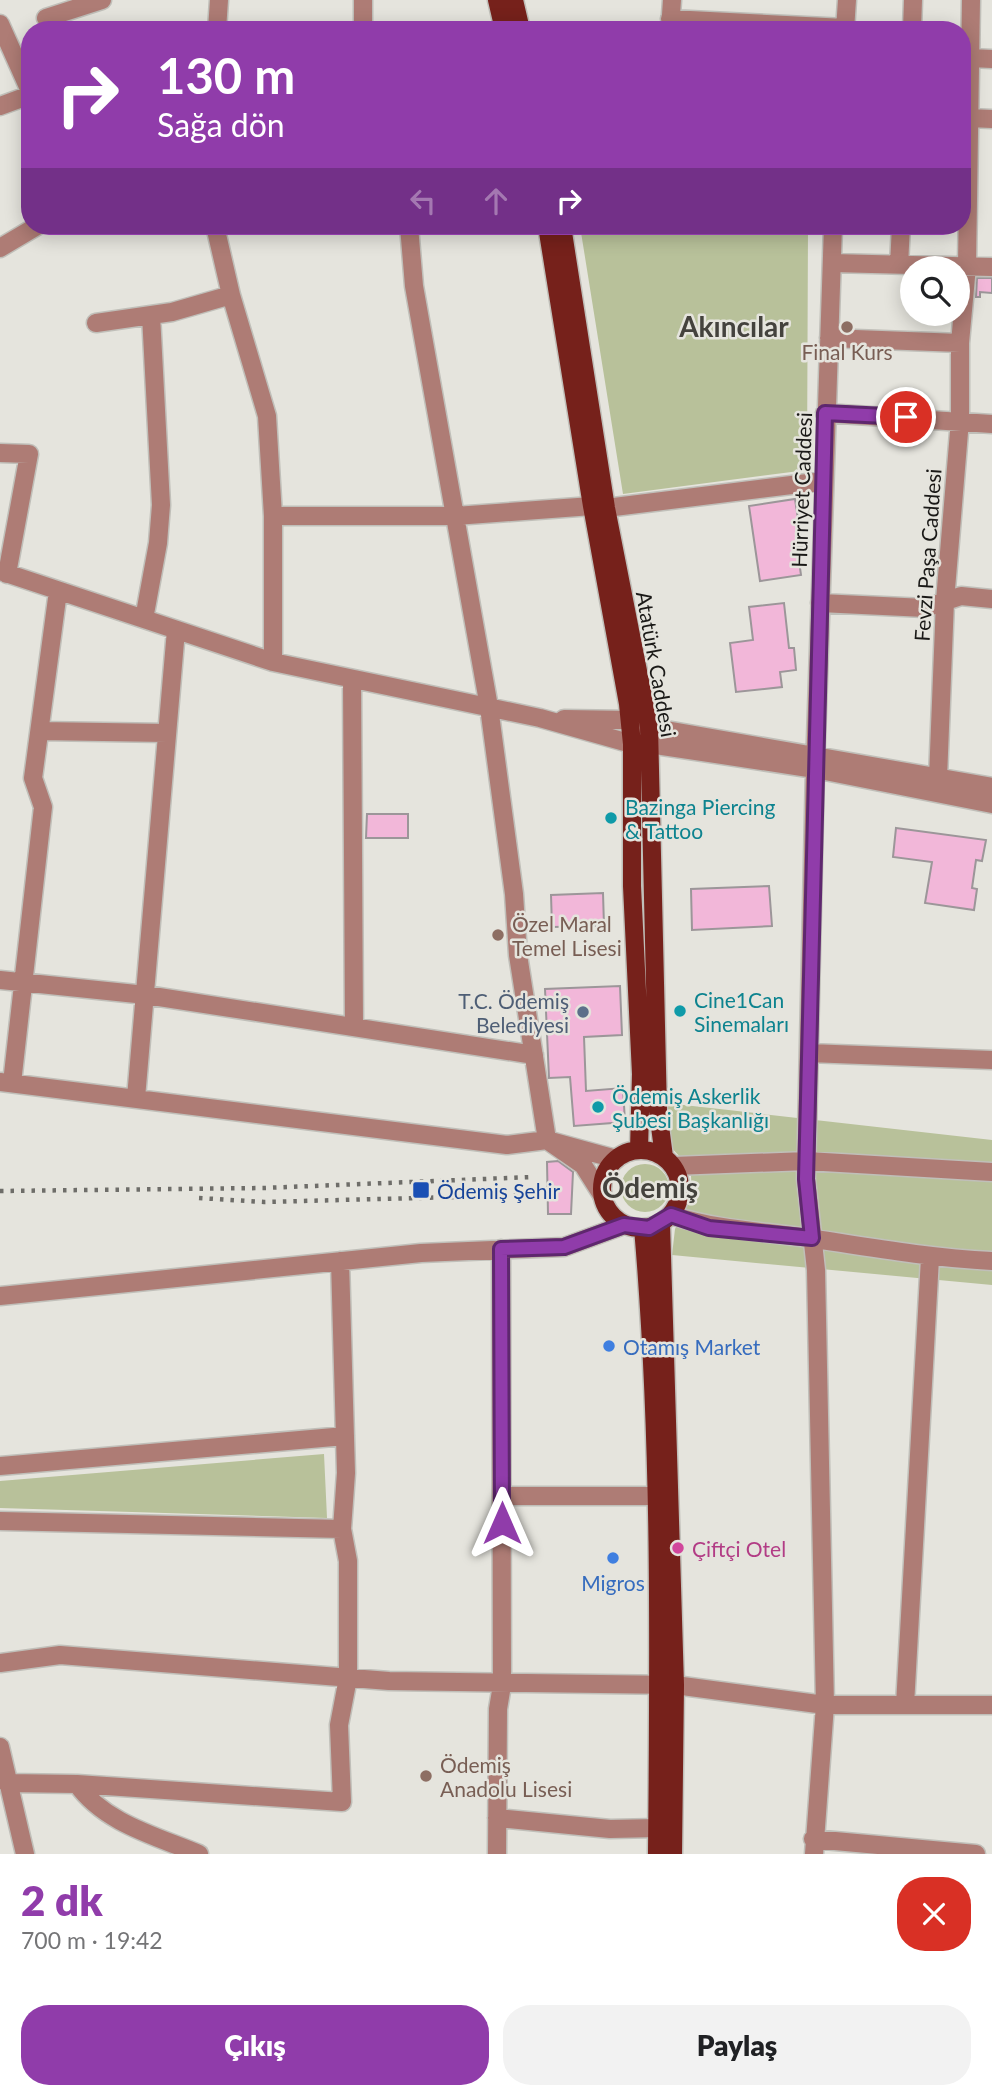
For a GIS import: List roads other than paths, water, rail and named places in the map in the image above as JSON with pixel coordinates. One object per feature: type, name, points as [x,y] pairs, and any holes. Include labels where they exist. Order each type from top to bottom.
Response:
[{"type":"main road","points":[[497,0],[502,21]]},
{"type":"main road","points":[[514,0],[519,21]]},
{"type":"main road","name":"Atatürk Caddesi","points":[[549,235],[643,738],[658,1111],[669,1162]]},
{"type":"main road","name":"Atatürk Caddesi","points":[[563,235],[630,720],[643,738],[632,886],[640,1074],[639,1150]]},
{"type":"main road","points":[[657,1854],[667,1685],[666,1219],[681,1191],[669,1162],[639,1150],[615,1159],[603,1182],[603,1195],[614,1218],[624,1225],[643,1228],[666,1219]]},
{"type":"main road","points":[[643,1228],[650,1306],[654,1496],[667,1685],[673,1854]]},
{"type":"street","points":[[46,18],[102,0]]},
{"type":"street","points":[[218,21],[219,0]]},
{"type":"street","points":[[363,0],[363,21]]},
{"type":"street","points":[[670,21],[672,0]]},
{"type":"street","points":[[846,21],[847,0]]},
{"type":"street","points":[[912,21],[913,0]]},
{"type":"street","name":"Fevzi Paşa Caddesi","points":[[971,0],[971,58]]},
{"type":"street","points":[[0,24],[21,72]]},
{"type":"street","points":[[971,58],[992,59]]},
{"type":"street","points":[[0,106],[21,97]]},
{"type":"street","points":[[971,118],[992,119]]},
{"type":"street","points":[[0,248],[22,235]]},
{"type":"street","points":[[217,235],[231,295],[267,416],[273,516],[273,662]]},
{"type":"street","points":[[410,235],[414,286],[489,707],[514,894],[518,954],[547,1140],[583,1165],[603,1195]]},
{"type":"street","name":"Hürriyet Caddesi","points":[[814,1846],[825,1705],[816,1270],[807,1161],[815,763],[833,235]]},
{"type":"street","points":[[832,263],[899,265],[901,235]]},
{"type":"street","name":"Fevzi Paşa Caddesi","points":[[967,256],[968,235]]},
{"type":"street","points":[[970,266],[992,267]]},
{"type":"street","points":[[96,323],[192,308],[231,295]]},
{"type":"street","points":[[144,619],[158,543],[161,505],[151,315]]},
{"type":"street","name":"Fevzi Paşa Caddesi","points":[[938,778],[945,601],[960,420],[960,343],[963,326]]},
{"type":"street","points":[[829,338],[960,343]]},
{"type":"street","points":[[825,413],[992,424]]},
{"type":"street","points":[[0,453],[29,454],[4,573],[273,662],[643,738],[992,787]]},
{"type":"street","points":[[273,516],[455,516],[599,507],[824,481]]},
{"type":"street","points":[[58,591],[33,778],[43,807],[23,983],[6,1082],[507,1145],[547,1140],[615,1159]]},
{"type":"street","points":[[820,603],[925,608],[961,596],[992,599]]},
{"type":"street","points":[[136,1098],[176,629]]},
{"type":"street","points":[[352,679],[354,1027]]},
{"type":"street","points":[[540,718],[630,720]]},
{"type":"street","points":[[40,731],[167,733]]},
{"type":"street","points":[[815,763],[992,804]]},
{"type":"street","points":[[0,980],[146,995],[534,1055]]},
{"type":"street","points":[[809,1054],[992,1060]]},
{"type":"street","points":[[669,1162],[807,1161],[992,1172]]},
{"type":"street","points":[[666,1219],[709,1228],[812,1238],[930,1258],[992,1261]]},
{"type":"street","points":[[0,1296],[340,1261],[564,1247],[624,1225]]},
{"type":"street","points":[[497,1854],[498,1709],[502,1685],[501,1249]]},
{"type":"street","points":[[905,1705],[930,1258]]},
{"type":"street","points":[[7,1783],[77,1784],[342,1802],[340,1725],[348,1678],[348,1561],[342,1529],[345,1436],[340,1261]]},
{"type":"street","points":[[0,1466],[345,1436]]},
{"type":"street","points":[[502,1496],[654,1496]]},
{"type":"street","points":[[0,1521],[342,1529]]},
{"type":"street","points":[[0,1663],[60,1655],[348,1678],[502,1685],[667,1685],[825,1705],[992,1705]]},
{"type":"street","points":[[0,1747],[25,1854]]},
{"type":"street","points":[[77,1784],[91,1804],[113,1817],[199,1854]]},
{"type":"street","points":[[497,1818],[610,1829],[658,1828]]},
{"type":"street","points":[[814,1846],[976,1854]]},
{"type":"railway","points":[[0,1191],[263,1188],[533,1177]]},
{"type":"railway","points":[[199,1198],[264,1202],[533,1195]]},
{"type":"place","name":"Final Kurs","points":[[847,327]]},
{"type":"place","name":"Bazinga Piercing & Tattoo","points":[[611,818]]},
{"type":"place","name":"Özel Maral Temel Lisesi","points":[[498,935]]},
{"type":"place","name":"Cine1Can Sinemaları","points":[[680,1011]]},
{"type":"place","name":"T.C. Ödemiş Belediyesi","points":[[583,1012]]},
{"type":"place","name":"Ödemiş Askerlik Şubesi Başkanlığı","points":[[598,1107]]},
{"type":"place","name":"Ödemiş Şehir","points":[[421,1190]]},
{"type":"place","name":"Otamış Market","points":[[609,1346]]},
{"type":"place","name":"Çiftçi Otel","points":[[678,1548]]},
{"type":"place","name":"Migros","points":[[613,1558]]},
{"type":"place","name":"Ödemiş Anadolu Lisesi","points":[[426,1776]]},
{"type":"district","name":"Akıncılar","points":[[734,326]]},
{"type":"district","name":"Ödemiş","points":[[650,1187]]}]
